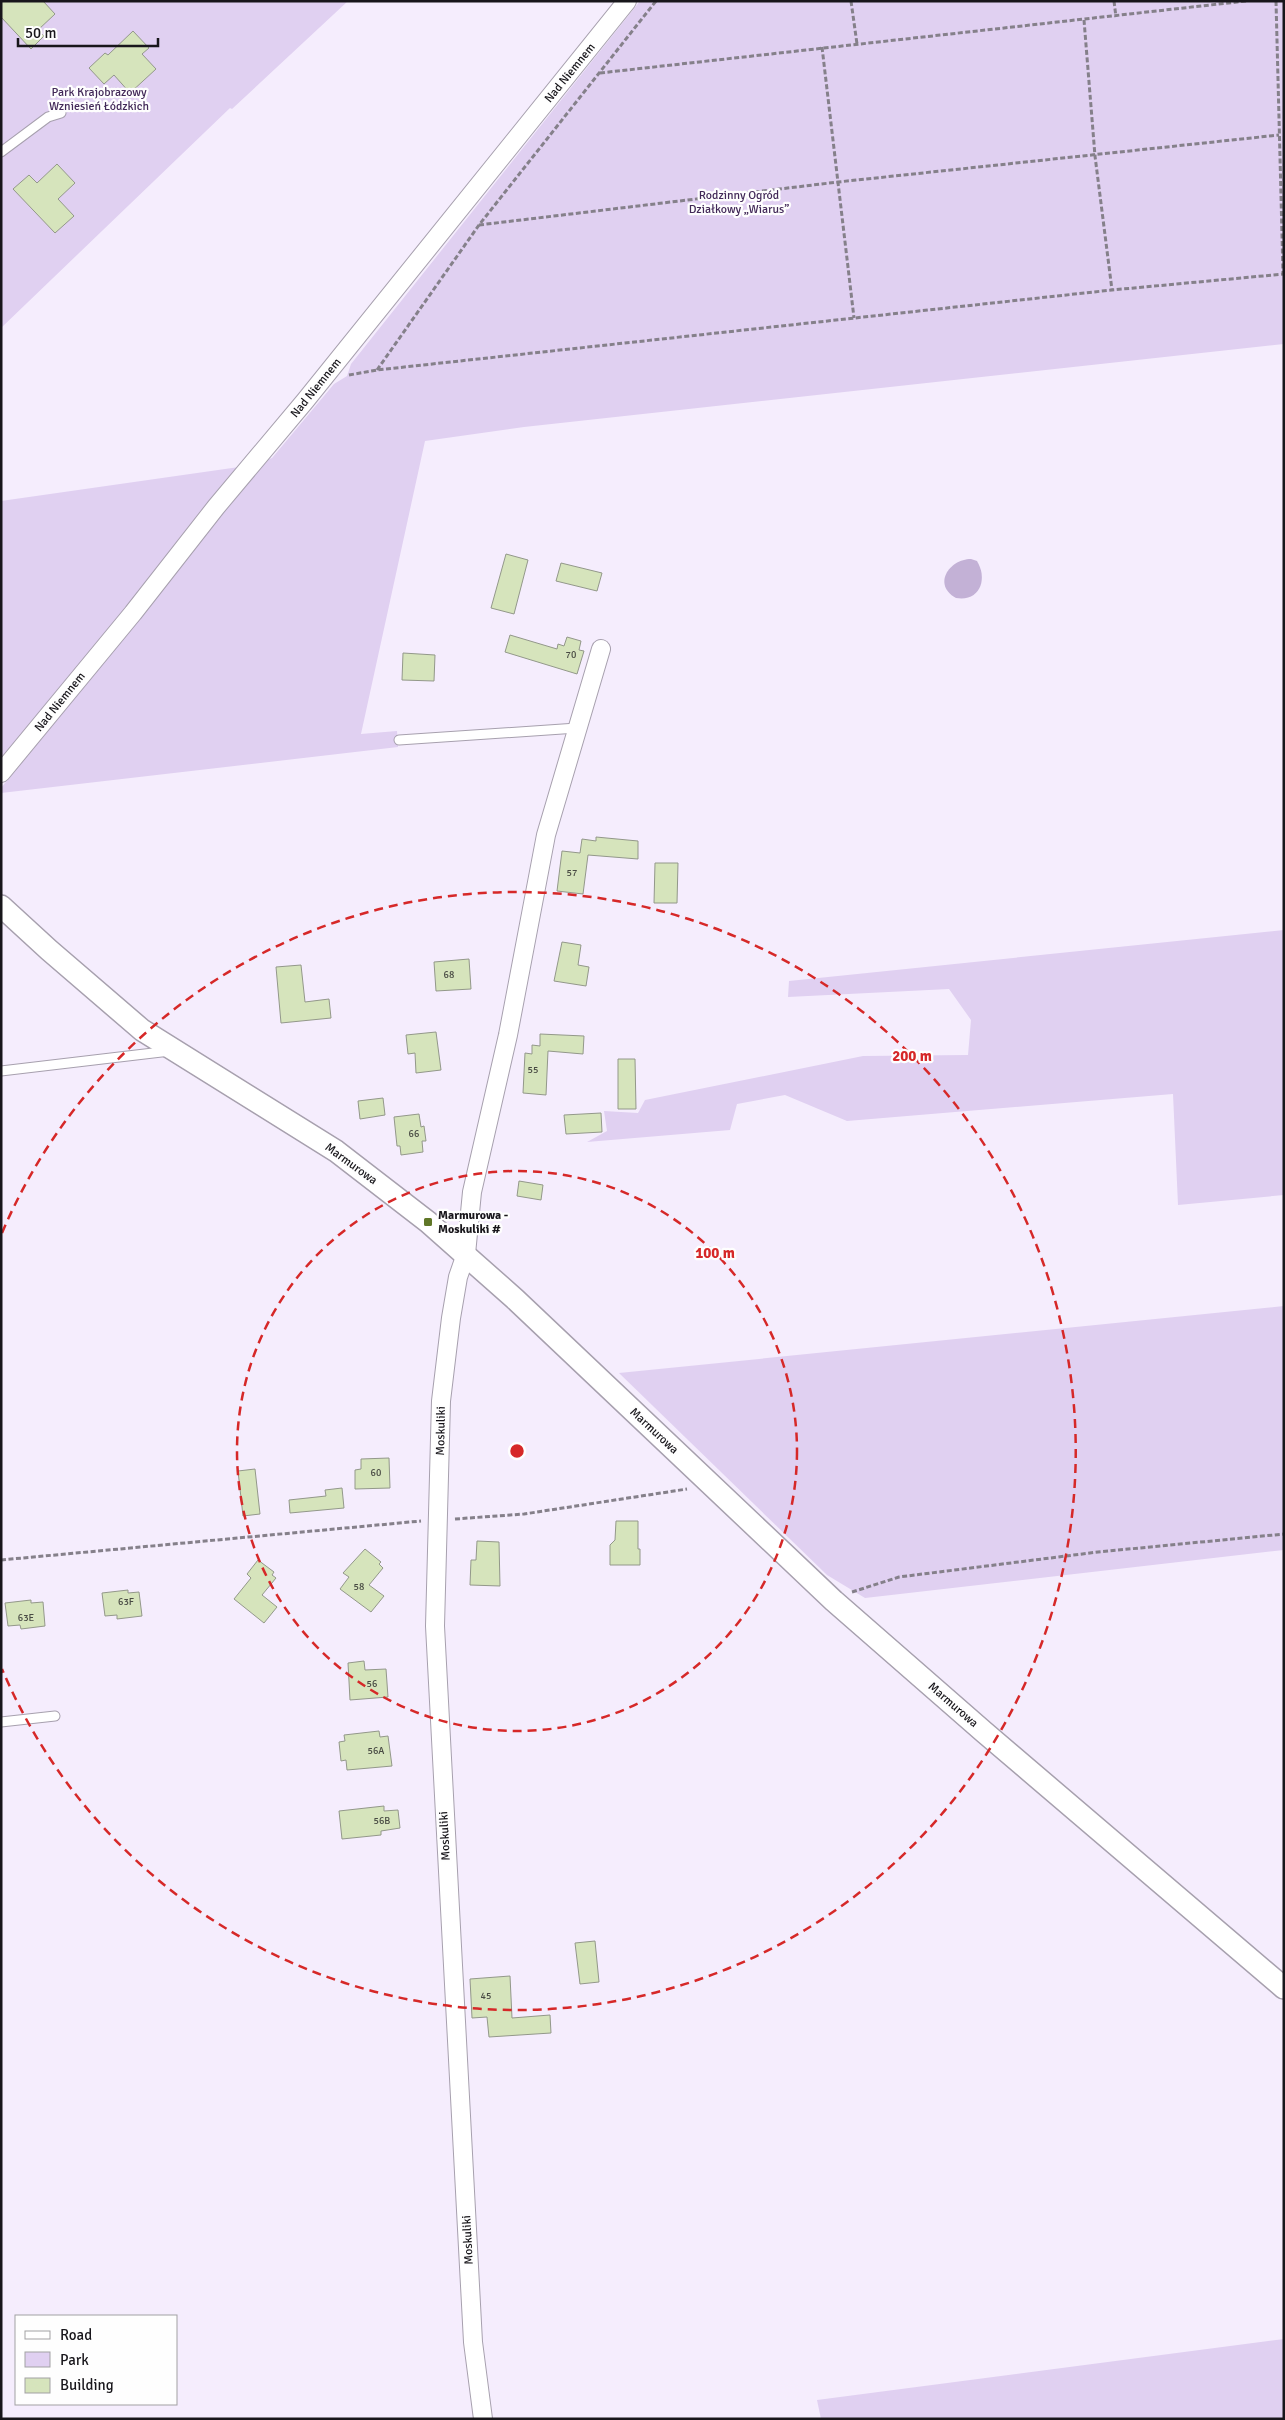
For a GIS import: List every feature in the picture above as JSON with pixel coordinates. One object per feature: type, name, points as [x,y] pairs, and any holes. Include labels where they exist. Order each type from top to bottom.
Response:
[{"type":"street","name":"Nad Niemnem","points":[[1,773],[133,613],[216,507],[306,401],[628,1]]},
{"type":"street","name":"Moskuliki","points":[[483,2419],[473,2342],[440,1755],[435,1626],[441,1401],[451,1318],[458,1277],[466,1254],[472,1192],[508,1035],[546,835],[576,728],[601,649]]},
{"type":"street","name":"Marmurowa","points":[[1,906],[142,1030],[336,1152],[466,1254],[834,1601],[984,1732],[1284,1988]]},
{"type":"lane","points":[[1,152],[48,117],[61,112]]},
{"type":"lane","points":[[399,740],[576,728]]},
{"type":"lane","points":[[1,1071],[175,1051]]},
{"type":"lane","points":[[1,1722],[55,1716]]},
{"type":"path","points":[[376,370],[478,225],[656,1]]},
{"type":"path","points":[[851,1],[856,44]]},
{"type":"path","points":[[1114,1],[1116,17]]},
{"type":"path","points":[[600,73],[822,47],[1116,17],[1246,1]]},
{"type":"path","points":[[347,376],[376,370],[1112,290],[1283,274],[1276,1]]},
{"type":"path","points":[[1084,20],[1095,156],[1112,290]]},
{"type":"path","points":[[822,47],[854,318]]},
{"type":"path","points":[[478,225],[838,182],[1279,135]]},
{"type":"path","points":[[1,1560],[438,1519],[524,1514],[711,1485]]},
{"type":"path","points":[[834,1601],[850,1592],[899,1577],[1098,1552],[1284,1534]]},
{"type":"green space","name":"Park Krajobrazowy Wzniesień Łódzkich","points":[[1,1],[348,1],[232,109],[230,108],[1,328]]},
{"type":"green space","name":"Rodzinny Ogród Działkowy „Wiarus”","points":[[640,1],[1284,1],[1284,344],[524,427],[425,441],[361,734],[397,731],[398,747],[1,793],[1,788],[261,462],[272,458],[334,384],[347,376],[351,364]]},
{"type":"green space","points":[[239,467],[1,763],[1,501]]},
{"type":"green space","points":[[1284,930],[1284,1195],[1178,1205],[1173,1094],[847,1121],[785,1095],[737,1104],[730,1130],[587,1142],[607,1131],[604,1111],[638,1113],[645,1100],[863,1056],[968,1055],[971,1020],[949,989],[788,997],[789,981]]},
{"type":"green space","points":[[1284,1306],[1284,1550],[865,1598],[827,1575],[619,1373]]},
{"type":"green space","points":[[1284,2339],[1284,2419],[821,2419],[817,2400]]},
{"type":"shaded area","points":[[971,559],[977,561],[980,568],[982,582],[980,588],[971,596],[956,598],[949,593],[945,586],[946,574],[956,563]]},
{"type":"building","points":[[1,1],[43,1],[55,14],[38,30],[44,36],[31,49],[1,17]]},
{"type":"building","points":[[133,31],[149,48],[142,54],[156,69],[130,93],[114,75],[104,84],[89,68],[105,53],[108,55]]},
{"type":"building","points":[[57,164],[75,183],[58,199],[74,216],[55,233],[13,189],[29,175],[37,183]]},
{"type":"building","points":[[506,554],[528,560],[514,614],[491,608]]},
{"type":"building","points":[[561,563],[602,573],[597,591],[556,581]]},
{"type":"building","points":[[510,635],[557,649],[558,644],[564,646],[567,637],[581,641],[579,650],[584,651],[577,674],[505,652]]},
{"type":"building","points":[[403,653],[435,655],[434,681],[402,680]]},
{"type":"building","points":[[596,837],[638,841],[638,859],[588,855],[583,894],[557,891],[562,851],[580,853],[582,839],[596,841]]},
{"type":"building","points":[[655,863],[678,863],[677,903],[654,903]]},
{"type":"building","points":[[562,942],[581,945],[578,965],[589,967],[586,986],[554,981]]},
{"type":"building","points":[[469,959],[471,989],[436,991],[434,962]]},
{"type":"building","points":[[301,965],[305,1002],[329,999],[331,1018],[281,1023],[276,967]]},
{"type":"building","points":[[436,1032],[441,1070],[416,1073],[415,1053],[408,1054],[406,1035]]},
{"type":"building","points":[[540,1034],[584,1036],[583,1054],[548,1051],[546,1095],[523,1093],[525,1053],[532,1054],[532,1045],[540,1046]]},
{"type":"building","points":[[618,1059],[635,1059],[636,1109],[618,1109]]},
{"type":"building","points":[[383,1098],[385,1115],[360,1119],[358,1101]]},
{"type":"building","points":[[601,1113],[602,1132],[566,1134],[564,1115]]},
{"type":"building","points":[[419,1114],[421,1127],[424,1126],[426,1141],[422,1141],[423,1152],[401,1155],[400,1146],[397,1146],[394,1117]]},
{"type":"building","points":[[519,1181],[543,1185],[541,1200],[517,1196]]},
{"type":"building","points":[[389,1458],[390,1488],[355,1489],[355,1470],[361,1469],[361,1459]]},
{"type":"building","points":[[255,1469],[260,1514],[243,1516],[238,1471]]},
{"type":"building","points":[[342,1488],[344,1508],[290,1513],[289,1500],[326,1496],[325,1490]]},
{"type":"building","points":[[616,1521],[638,1521],[640,1565],[610,1565],[610,1545],[615,1540]]},
{"type":"building","points":[[477,1541],[499,1542],[500,1586],[470,1585],[471,1560],[476,1560]]},
{"type":"building","points":[[365,1549],[381,1562],[379,1564],[383,1568],[369,1585],[384,1596],[371,1612],[340,1589],[349,1577],[343,1573]]},
{"type":"building","points":[[258,1560],[274,1572],[272,1575],[276,1578],[262,1595],[277,1607],[264,1623],[234,1599],[251,1578],[247,1574]]},
{"type":"building","points":[[128,1590],[128,1593],[139,1592],[142,1616],[117,1619],[117,1615],[105,1616],[102,1593]]},
{"type":"building","points":[[31,1600],[31,1603],[43,1602],[45,1626],[21,1629],[20,1625],[8,1626],[5,1603]]},
{"type":"building","points":[[364,1661],[365,1670],[386,1669],[388,1697],[350,1700],[348,1663]]},
{"type":"building","points":[[379,1731],[380,1737],[388,1736],[392,1766],[347,1770],[346,1760],[341,1761],[339,1742],[345,1741],[344,1735]]},
{"type":"building","points":[[384,1806],[384,1811],[398,1810],[400,1828],[381,1831],[381,1835],[342,1839],[339,1811]]},
{"type":"building","points":[[595,1941],[599,1982],[580,1984],[575,1943]]},
{"type":"building","points":[[510,1976],[512,2018],[550,2015],[551,2033],[489,2037],[487,2017],[472,2018],[470,1979]]},
{"type":"place","name":"Marmurowa - Moskuliki #","points":[[428,1222]]}]
